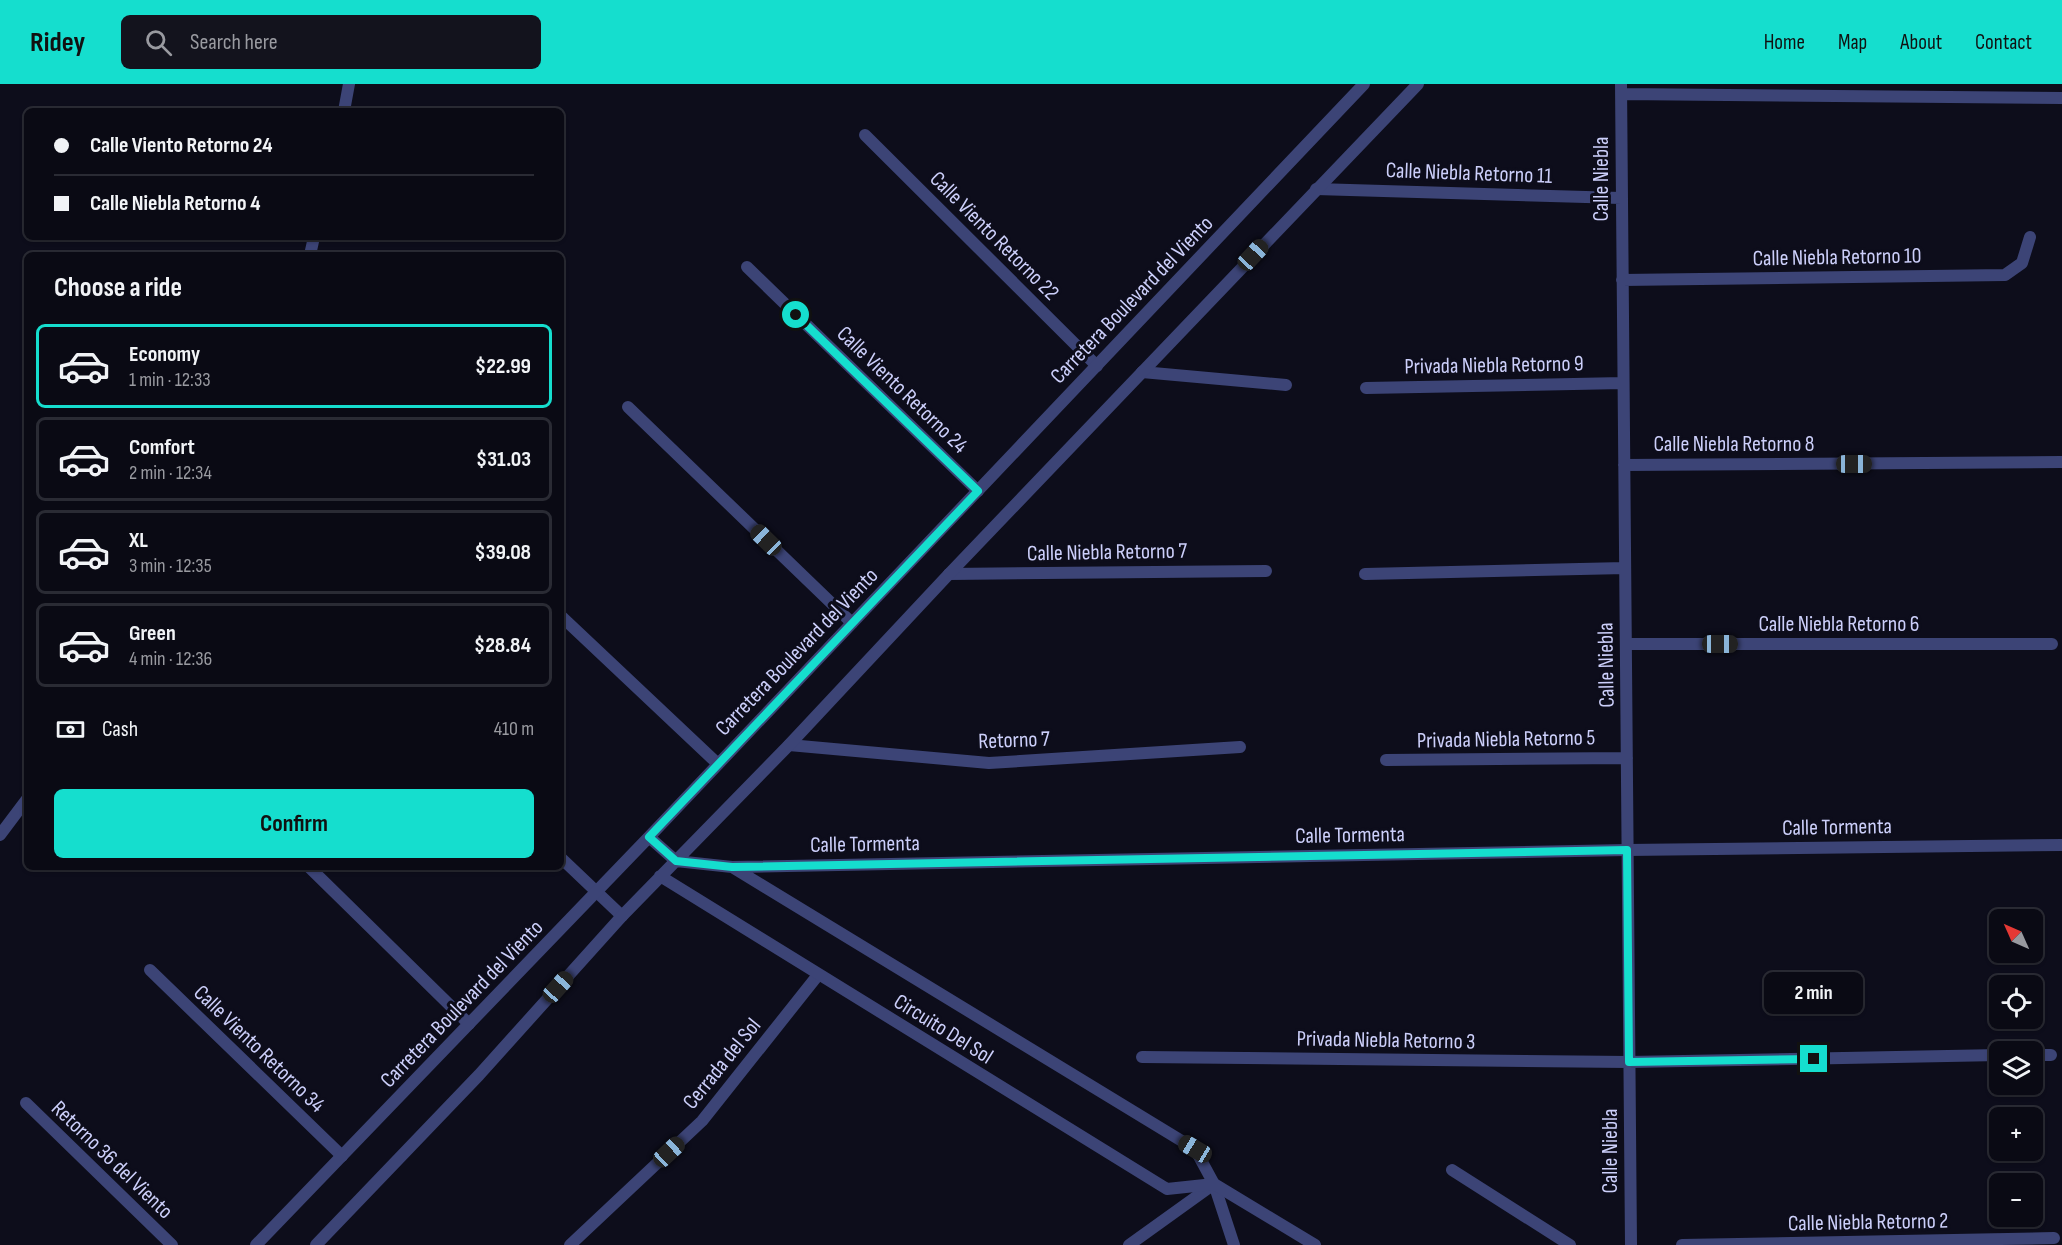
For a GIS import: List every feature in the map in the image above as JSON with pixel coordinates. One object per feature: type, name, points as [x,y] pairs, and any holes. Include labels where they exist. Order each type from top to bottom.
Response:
[{"type":"street","points":[[345,108],[349,84]]},
{"type":"street","name":"Carretera Boulevard del Viento","points":[[256,1245],[596,893],[1364,84]]},
{"type":"street","points":[[316,1245],[479,1075],[622,916],[789,745],[948,574],[1418,84]]},
{"type":"street","points":[[1621,89],[2062,98]]},
{"type":"street","name":"Calle Niebla","points":[[1621,89],[1631,1245]]},
{"type":"street","name":"Calle Viento Retorno 22","points":[[865,135],[1096,366]]},
{"type":"street","name":"Calle Niebla Retorno 11","points":[[1316,189],[1621,198]]},
{"type":"street","name":"Calle Niebla Retorno 10","points":[[1622,280],[2005,275],[2022,263],[2030,237]]},
{"type":"street","name":"Calle Viento Retorno 24","points":[[747,267],[978,491]]},
{"type":"street","points":[[1142,372],[1286,385]]},
{"type":"street","name":"Privada Niebla Retorno 9","points":[[1366,388],[1623,382]]},
{"type":"street","points":[[628,407],[852,623]]},
{"type":"street","name":"Calle Niebla Retorno 8","points":[[1624,465],[2061,462]]},
{"type":"street","points":[[1365,574],[1625,568]]},
{"type":"street","name":"Calle Niebla Retorno 7","points":[[948,574],[1266,571]]},
{"type":"street","points":[[564,619],[718,764]]},
{"type":"street","name":"Calle Niebla Retorno 6","points":[[1626,644],[2052,644]]},
{"type":"street","name":"Retorno 7","points":[[789,745],[989,763],[1240,747]]},
{"type":"street","name":"Privada Niebla Retorno 5","points":[[1386,760],[1627,758]]},
{"type":"street","points":[[0,835],[24,803]]},
{"type":"street","points":[[649,837],[676,861]]},
{"type":"street","name":"Calle Tormenta","points":[[676,861],[732,867],[1627,850],[2062,845]]},
{"type":"street","points":[[564,861],[622,916]]},
{"type":"street","name":"Circuito Del Sol","points":[[660,876],[1167,1189],[1214,1184],[1195,1149],[732,867]]},
{"type":"street","points":[[312,870],[470,1024]]},
{"type":"street","name":"Calle Viento Retorno 34","points":[[150,970],[342,1156]]},
{"type":"street","name":"Cerrada del Sol","points":[[570,1245],[702,1121],[818,975]]},
{"type":"street","points":[[2043,1054],[2051,1054]]},
{"type":"street","name":"Privada Niebla Retorno 3","points":[[1142,1057],[1629,1062],[1989,1055]]},
{"type":"street","name":"Retorno 36 del Viento","points":[[26,1103],[172,1245]]},
{"type":"street","points":[[1452,1170],[1570,1245]]},
{"type":"street","points":[[1129,1245],[1214,1184]]},
{"type":"street","points":[[1214,1184],[1234,1245]]},
{"type":"street","points":[[1214,1184],[1315,1245]]},
{"type":"street","name":"Calle Niebla Retorno 2","points":[[1682,1245],[2054,1238]]},
{"type":"route","points":[[796,315],[978,491],[649,837],[676,861],[732,867],[1627,850],[1629,1062],[1814,1059]]}]
